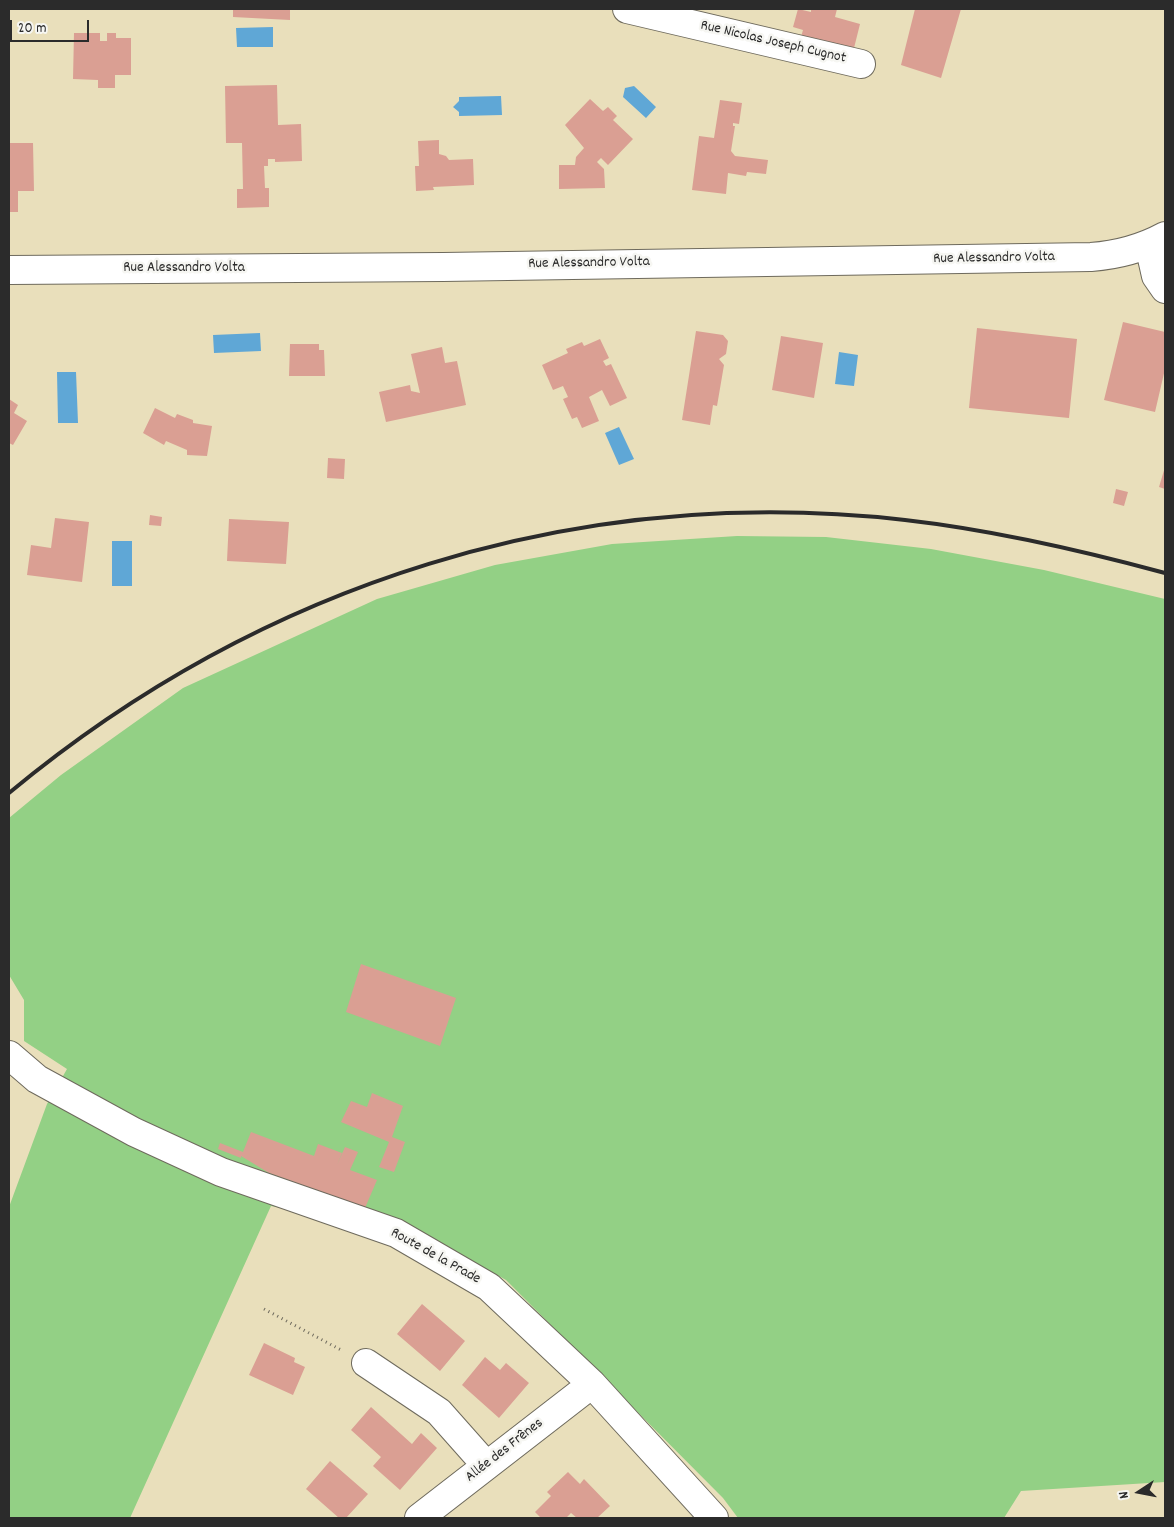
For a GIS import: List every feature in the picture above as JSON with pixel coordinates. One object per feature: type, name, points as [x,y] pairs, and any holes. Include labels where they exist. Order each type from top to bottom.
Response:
[{"type":"street","name":"Rue Nicolas Joseph Cugnot","points":[[627,9],[861,64]]},
{"type":"street","name":"Rue Alessandro Volta","points":[[9,270],[443,267],[1090,257],[1120,255],[1157,240]]},
{"type":"street","points":[[1157,240],[1156,276],[1165,289]]},
{"type":"street","name":"Route de la Prade","points":[[9,1055],[37,1079],[134,1132],[221,1172],[396,1233],[489,1287],[592,1384],[714,1518]]},
{"type":"street","points":[[366,1363],[439,1412],[486,1466]]},
{"type":"street","name":"Allée des Frênes","points":[[419,1518],[592,1384]]},
{"type":"path","points":[[264,1309],[366,1363]]},
{"type":"green space","points":[[737,536],[826,537],[931,549],[1044,570],[1165,599],[1165,1482],[1021,1491],[1004,1518],[738,1518],[723,1498],[506,1280],[427,1236],[271,1206],[130,1518],[9,1518],[9,1207],[47,1104],[67,1069],[24,1041],[24,1000],[9,975],[9,818],[61,775],[183,688],[377,599],[495,565],[612,544]]},
{"type":"water","points":[[273,27],[273,47],[237,47],[236,28]]},
{"type":"water","points":[[634,86],[656,107],[646,118],[623,97],[625,88]]},
{"type":"water","points":[[501,96],[502,115],[459,116],[459,112],[453,107],[459,101],[459,97]]},
{"type":"water","points":[[260,333],[261,351],[214,353],[213,335]]},
{"type":"water","points":[[839,352],[858,355],[854,386],[835,384]]},
{"type":"water","points":[[57,372],[76,372],[78,423],[58,423]]},
{"type":"water","points":[[619,427],[634,459],[619,465],[605,433]]},
{"type":"water","points":[[112,541],[132,541],[132,586],[112,586]]},
{"type":"building","points":[[233,9],[290,9],[290,20],[233,17]]},
{"type":"building","points":[[798,9],[811,12],[811,9],[837,9],[835,17],[860,24],[853,52],[801,37],[803,30],[793,27]]},
{"type":"building","points":[[915,9],[961,9],[941,78],[901,65]]},
{"type":"building","points":[[74,33],[100,33],[100,41],[107,41],[107,33],[116,33],[116,38],[131,38],[131,75],[115,75],[115,88],[98,88],[98,80],[73,79]]},
{"type":"building","points":[[277,85],[278,125],[301,124],[302,161],[275,162],[275,159],[268,159],[268,166],[264,166],[265,188],[269,188],[269,207],[237,208],[237,189],[243,189],[242,143],[226,143],[225,86]]},
{"type":"building","points":[[590,99],[603,111],[608,107],[617,116],[613,120],[633,139],[608,165],[601,158],[597,162],[604,169],[605,188],[559,189],[559,165],[575,165],[576,157],[584,148],[565,125]]},
{"type":"building","points":[[720,100],[742,103],[739,124],[733,123],[733,126],[735,126],[731,151],[735,156],[768,160],[766,174],[747,172],[746,176],[728,173],[726,194],[692,190],[699,136],[714,138]]},
{"type":"building","points":[[439,140],[439,154],[446,156],[449,160],[473,159],[474,185],[433,187],[434,190],[416,191],[415,166],[419,166],[418,141]]},
{"type":"building","points":[[9,143],[33,143],[34,191],[18,191],[18,212],[9,212]]},
{"type":"building","points":[[1123,322],[1165,332],[1165,369],[1155,412],[1104,400]]},
{"type":"building","points":[[977,328],[1077,339],[1069,418],[969,408]]},
{"type":"building","points":[[696,331],[723,335],[728,341],[726,354],[719,359],[724,365],[717,406],[713,405],[710,425],[682,420]]},
{"type":"building","points":[[781,336],[823,343],[814,398],[772,390]]},
{"type":"building","points":[[600,339],[609,358],[603,361],[606,366],[611,364],[627,398],[610,406],[602,390],[589,397],[599,421],[582,428],[577,417],[572,419],[563,399],[568,397],[563,386],[553,390],[542,365],[568,353],[566,349],[582,342],[584,346]]},
{"type":"building","points":[[290,344],[319,344],[319,350],[324,350],[325,376],[289,376]]},
{"type":"building","points":[[442,347],[445,363],[457,361],[466,405],[386,422],[379,392],[410,385],[411,391],[420,393],[411,354]]},
{"type":"building","points":[[9,399],[18,405],[14,413],[27,421],[13,445],[9,443]]},
{"type":"building","points":[[155,408],[175,418],[177,414],[193,420],[193,423],[212,426],[207,456],[187,455],[187,450],[166,441],[164,445],[143,433]]},
{"type":"building","points":[[328,458],[345,459],[344,479],[327,478]]},
{"type":"building","points":[[1165,467],[1165,489],[1159,487]]},
{"type":"building","points":[[1116,489],[1128,492],[1124,506],[1113,503]]},
{"type":"building","points":[[150,515],[162,517],[161,526],[149,525]]},
{"type":"building","points":[[55,518],[89,522],[82,582],[27,575],[31,545],[51,548]]},
{"type":"building","points":[[229,519],[289,522],[286,564],[227,561]]},
{"type":"building","points":[[361,964],[456,998],[440,1046],[346,1012]]},
{"type":"building","points":[[372,1093],[403,1106],[392,1137],[405,1142],[394,1172],[379,1167],[389,1142],[341,1122],[351,1101],[367,1107]]},
{"type":"building","points":[[251,1132],[314,1156],[318,1144],[342,1153],[337,1165],[345,1147],[358,1152],[350,1170],[377,1180],[365,1208],[269,1173],[241,1156],[241,1158],[218,1149],[220,1143],[243,1152]]},
{"type":"building","points":[[422,1304],[465,1341],[440,1371],[397,1334]]},
{"type":"building","points":[[264,1343],[295,1358],[294,1362],[305,1367],[293,1395],[249,1375]]},
{"type":"building","points":[[485,1357],[500,1370],[506,1363],[529,1383],[499,1418],[462,1385]]},
{"type":"building","points":[[371,1407],[412,1444],[421,1433],[437,1448],[400,1490],[373,1466],[381,1457],[351,1430]]},
{"type":"building","points":[[330,1461],[368,1494],[346,1518],[339,1518],[306,1489]]},
{"type":"building","points":[[568,1472],[580,1484],[584,1479],[610,1506],[597,1518],[577,1518],[571,1513],[566,1518],[541,1518],[535,1512],[551,1496],[547,1492]]},
{"type":"railway","points":[[9,793],[107,719],[210,657],[317,605],[429,564],[544,535],[662,518],[783,512],[905,520],[971,529],[1101,556],[1165,573]]}]
